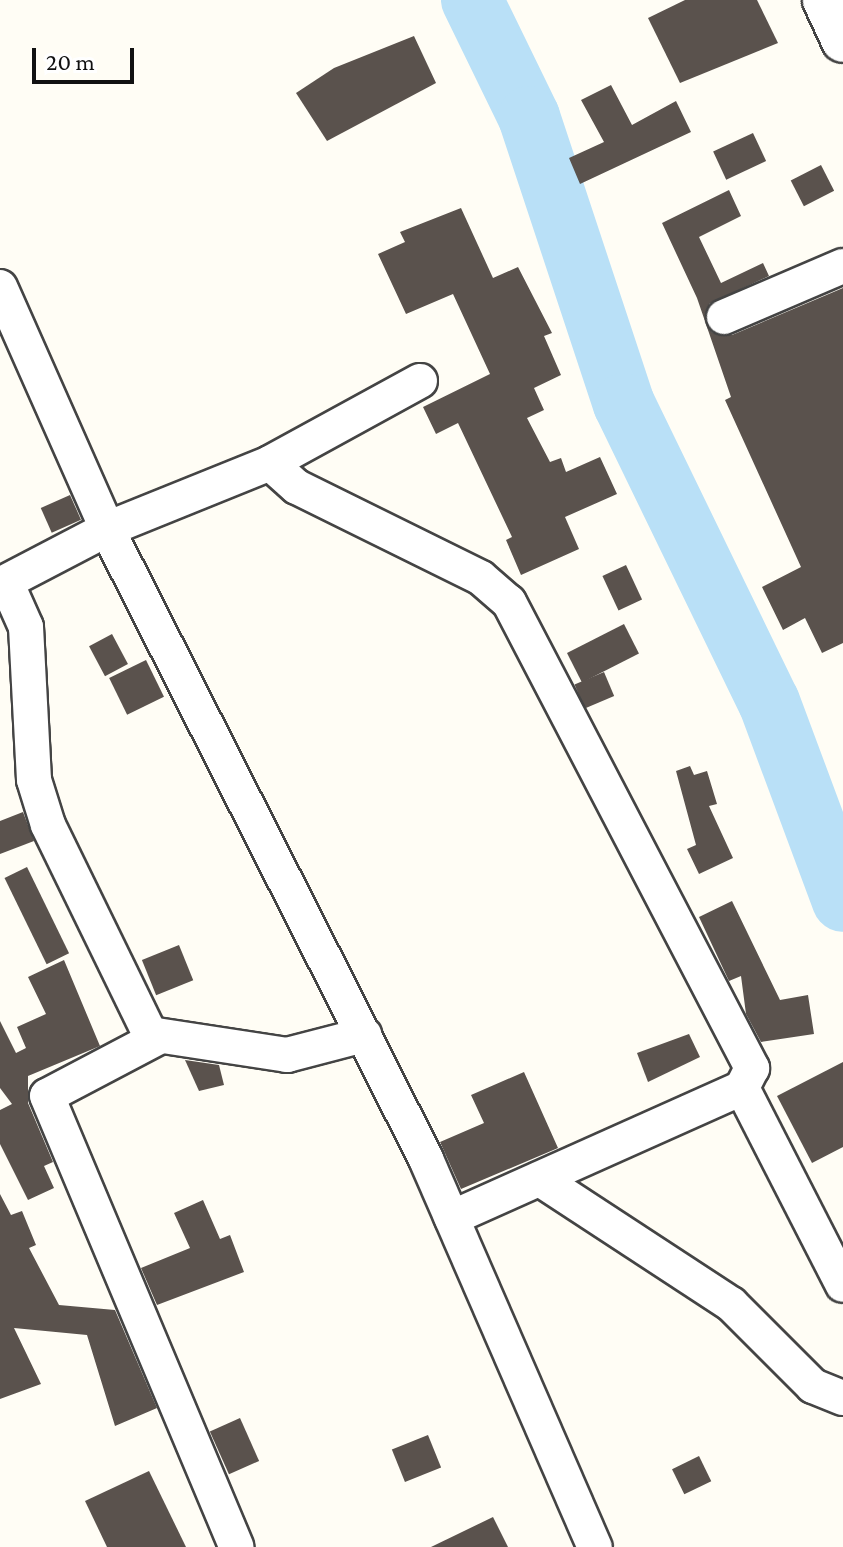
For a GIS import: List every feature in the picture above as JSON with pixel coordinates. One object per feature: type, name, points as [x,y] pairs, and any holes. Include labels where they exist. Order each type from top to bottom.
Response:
[{"type":"street","points":[[824,0],[843,41]]},
{"type":"street","points":[[724,317],[843,266]]},
{"type":"street","points":[[0,287],[107,529],[364,1035],[452,1218],[595,1547]]},
{"type":"street","points":[[157,1038],[48,825],[28,734],[26,627],[3,583],[107,529],[270,463],[420,381]]},
{"type":"street","points":[[270,463],[297,487],[481,578],[509,602],[745,1048],[752,1068],[742,1088],[452,1218]]},
{"type":"street","points":[[237,1547],[47,1096],[157,1038],[287,1055],[364,1035]]},
{"type":"street","points":[[742,1088],[843,1285]]},
{"type":"street","points":[[540,1179],[731,1304],[813,1386],[843,1398]]},
{"type":"building","points":[[685,0],[757,0],[778,43],[680,83],[648,18]]},
{"type":"building","points":[[414,36],[436,83],[327,141],[296,93],[334,68]]},
{"type":"building","points":[[611,85],[632,125],[676,101],[691,132],[580,184],[569,158],[604,142],[581,100]]},
{"type":"building","points":[[753,133],[766,161],[726,180],[713,152]]},
{"type":"building","points":[[821,165],[834,191],[804,206],[791,180]]},
{"type":"building","points":[[729,190],[741,216],[699,237],[721,283],[763,263],[769,276],[709,304],[711,332],[732,335],[843,288],[843,643],[822,653],[805,618],[783,630],[762,587],[801,567],[725,400],[731,397],[697,298],[662,223]]},
{"type":"building","points":[[461,208],[493,278],[518,267],[552,333],[544,336],[561,375],[534,388],[544,410],[527,418],[550,462],[561,458],[566,472],[600,457],[617,494],[565,517],[579,549],[521,575],[506,540],[512,537],[458,423],[436,434],[423,407],[490,374],[453,294],[406,314],[378,254],[405,242],[400,232]]},
{"type":"building","points":[[70,495],[81,520],[52,533],[41,508]]},
{"type":"building","points":[[626,565],[642,599],[618,610],[602,576]]},
{"type":"building","points":[[624,624],[639,653],[582,682],[567,653]]},
{"type":"building","points":[[112,634],[128,664],[105,676],[89,646]]},
{"type":"building","points":[[146,660],[164,697],[127,715],[109,678]]},
{"type":"building","points":[[604,672],[614,696],[585,708],[575,685]]},
{"type":"building","points":[[690,766],[694,775],[707,771],[717,804],[709,806],[733,858],[699,874],[687,849],[696,845],[676,771]]},
{"type":"building","points":[[23,812],[34,841],[0,854],[0,821]]},
{"type":"building","points":[[27,867],[69,953],[47,964],[5,878]]},
{"type":"building","points":[[732,901],[780,1000],[808,995],[814,1034],[761,1042],[746,1014],[741,976],[729,981],[699,917]]},
{"type":"building","points":[[179,945],[193,980],[156,995],[142,960]]},
{"type":"building","points":[[64,960],[100,1046],[28,1076],[28,1103],[53,1162],[44,1166],[54,1188],[28,1200],[0,1144],[0,1110],[12,1104],[0,1088],[0,1021],[16,1053],[26,1048],[17,1027],[46,1014],[28,977]]},
{"type":"building","points":[[689,1034],[700,1057],[648,1082],[637,1053]]},
{"type":"building","points":[[185,1060],[219,1065],[224,1085],[199,1091]]},
{"type":"building","points":[[843,1062],[843,1147],[812,1163],[777,1096]]},
{"type":"building","points":[[524,1072],[558,1148],[461,1189],[440,1142],[484,1123],[471,1095]]},
{"type":"building","points":[[0,1194],[11,1215],[22,1211],[36,1245],[29,1248],[59,1305],[115,1310],[157,1408],[115,1426],[87,1335],[14,1328],[41,1384],[0,1399]]},
{"type":"building","points":[[203,1200],[220,1239],[230,1235],[244,1272],[157,1305],[141,1268],[190,1248],[174,1213]]},
{"type":"building","points":[[240,1418],[259,1461],[229,1474],[210,1431]]},
{"type":"building","points":[[428,1435],[441,1467],[405,1482],[392,1450]]},
{"type":"building","points":[[699,1456],[711,1481],[684,1494],[672,1469]]},
{"type":"building","points":[[149,1471],[186,1547],[107,1547],[85,1501]]},
{"type":"building","points":[[493,1517],[508,1547],[431,1547]]},
{"type":"waterway","points":[[472,0],[529,117],[624,404],[769,702],[843,901]]}]
